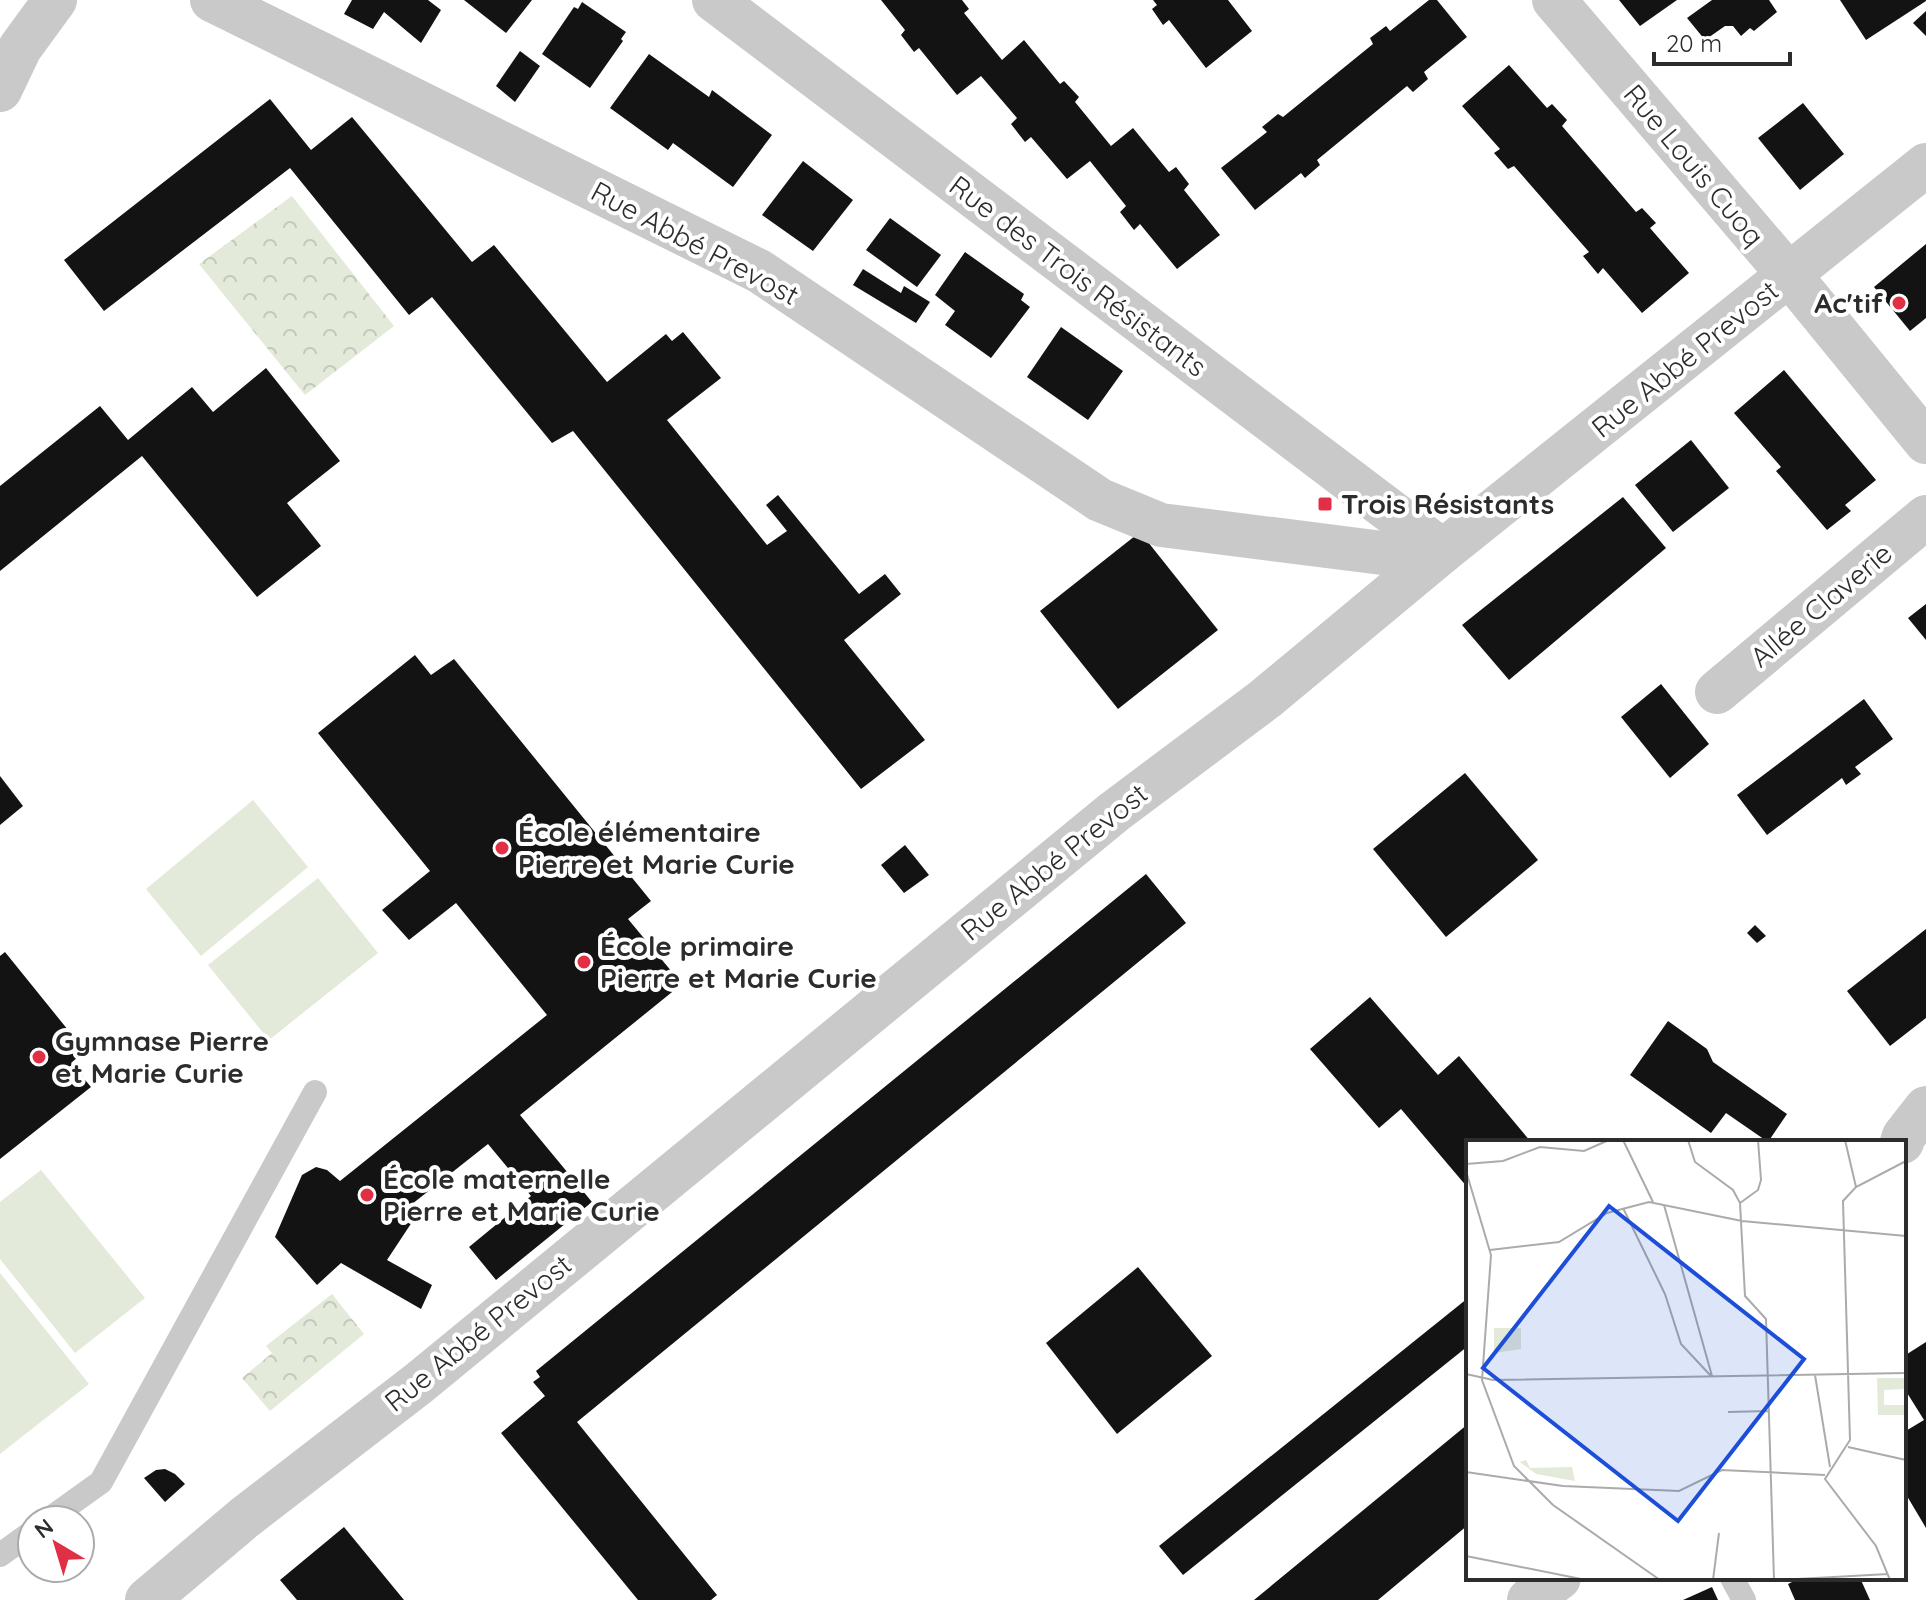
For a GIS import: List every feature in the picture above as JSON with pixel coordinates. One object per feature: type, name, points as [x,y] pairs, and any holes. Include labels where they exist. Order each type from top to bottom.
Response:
[{"type":"street","points":[[0,90],[20,48],[54,0]]},
{"type":"street","name":"Rue Abbé Prevost","points":[[212,0],[759,271],[1100,500],[1161,525],[1398,555],[1443,551]]},
{"type":"street","name":"Rue des Trois Résistants","points":[[714,0],[1443,551]]},
{"type":"street","name":"Rue Louis Cuoq","points":[[1554,0],[1926,442]]},
{"type":"street","name":"Rue Abbé Prevost","points":[[147,1600],[244,1518],[419,1383],[1114,812],[1265,699],[1443,551],[1926,165]]},
{"type":"street","name":"Allée Claverie","points":[[1717,692],[1926,517]]},
{"type":"street","points":[[1903,1140],[1926,1108]]},
{"type":"street","points":[[1529,1600],[1556,1580]]},
{"type":"lane","points":[[70,1504],[101,1482],[315,1092]]},
{"type":"lane","points":[[1733,1580],[1744,1600]]},
{"type":"green space","points":[[292,196],[394,326],[305,395],[199,264]]},
{"type":"green space","points":[[253,800],[308,867],[201,956],[146,889]]},
{"type":"green space","points":[[318,878],[378,953],[269,1040],[208,965]]},
{"type":"green space","points":[[41,1170],[145,1298],[75,1353],[0,1259],[0,1202]]},
{"type":"green space","points":[[0,1273],[89,1384],[0,1454]]},
{"type":"green space","points":[[332,1294],[364,1334],[270,1411],[242,1378],[272,1353],[266,1346]]},
{"type":"building","points":[[352,0],[428,0],[441,10],[421,43],[384,12],[373,29],[344,14]]},
{"type":"building","points":[[464,0],[532,0],[506,33]]},
{"type":"building","points":[[881,0],[962,0],[969,9],[964,13],[1002,60],[1024,40],[1060,84],[1064,81],[1079,97],[1075,102],[1111,146],[1133,128],[1169,172],[1176,167],[1189,184],[1184,190],[1220,235],[1177,269],[1140,224],[1134,230],[1120,212],[1126,206],[1090,161],[1067,179],[1031,137],[1025,142],[1011,124],[1017,118],[981,76],[957,95],[919,48],[914,52],[901,35],[905,30]]},
{"type":"building","points":[[1153,0],[1228,0],[1252,31],[1206,68],[1169,20],[1163,25],[1152,9],[1157,5]]},
{"type":"building","points":[[1429,0],[1437,0],[1467,37],[1424,72],[1428,79],[1413,92],[1407,86],[1317,160],[1320,165],[1305,178],[1301,173],[1255,210],[1221,168],[1267,132],[1262,127],[1278,114],[1283,117],[1373,44],[1370,38],[1386,26],[1390,31]]},
{"type":"building","points":[[1619,0],[1677,0],[1640,26]]},
{"type":"building","points":[[1712,0],[1769,0],[1777,12],[1754,31],[1750,28],[1741,36],[1733,26],[1725,26],[1705,40],[1687,18]]},
{"type":"building","points":[[1840,0],[1926,0],[1926,1],[1866,40]]},
{"type":"building","points":[[582,2],[626,32],[590,88],[542,54],[574,7],[578,9]]},
{"type":"building","points":[[1926,11],[1926,36],[1913,23]]},
{"type":"building","points":[[520,51],[540,66],[515,102],[496,86]]},
{"type":"building","points":[[649,54],[709,97],[712,90],[772,135],[733,187],[673,143],[668,150],[610,108]]},
{"type":"building","points":[[1509,65],[1547,108],[1552,104],[1567,120],[1562,126],[1636,212],[1642,208],[1656,223],[1650,228],[1689,273],[1642,313],[1603,268],[1598,274],[1583,256],[1589,252],[1514,166],[1508,169],[1494,153],[1500,149],[1462,106]]},
{"type":"building","points":[[270,99],[311,150],[352,117],[472,262],[494,245],[607,382],[666,334],[672,341],[683,332],[721,378],[667,420],[767,545],[787,531],[766,505],[778,495],[859,594],[885,574],[901,594],[844,640],[925,740],[861,789],[573,431],[552,443],[432,297],[409,315],[290,168],[104,311],[64,260]]},
{"type":"building","points":[[1803,103],[1844,154],[1800,190],[1758,138]]},
{"type":"building","points":[[803,161],[853,200],[813,251],[762,215]]},
{"type":"building","points":[[890,218],[941,255],[917,287],[866,250]]},
{"type":"building","points":[[1926,244],[1926,318],[1910,331],[1874,287]]},
{"type":"building","points":[[965,252],[1024,294],[1021,300],[1030,307],[991,358],[945,325],[955,311],[935,295]]},
{"type":"building","points":[[863,269],[901,293],[904,286],[930,302],[916,323],[853,285]]},
{"type":"building","points":[[1061,327],[1123,371],[1088,420],[1027,377]]},
{"type":"building","points":[[266,368],[340,461],[287,503],[321,546],[257,597],[142,456],[0,571],[0,486],[100,406],[128,440],[192,387],[213,412]]},
{"type":"building","points":[[1784,370],[1876,480],[1845,505],[1851,511],[1827,530],[1776,471],[1781,467],[1734,413]]},
{"type":"building","points":[[1691,440],[1729,488],[1673,532],[1635,485]]},
{"type":"building","points":[[1623,497],[1666,548],[1509,680],[1462,625]]},
{"type":"building","points":[[1140,532],[1218,630],[1118,709],[1040,611]]},
{"type":"building","points":[[1926,604],[1926,640],[1908,618]]},
{"type":"building","name":"École primaire Pierre et Marie Curie","points":[[415,655],[431,675],[454,659],[651,901],[628,919],[682,984],[520,1115],[592,1202],[496,1280],[469,1247],[531,1196],[488,1144],[407,1208],[416,1216],[387,1260],[432,1285],[421,1309],[341,1263],[317,1285],[275,1237],[302,1175],[316,1167],[327,1170],[340,1181],[547,1015],[456,903],[409,940],[382,910],[430,871],[318,733]]},
{"type":"building","points":[[1661,684],[1709,744],[1670,778],[1621,717]]},
{"type":"building","points":[[1864,699],[1893,739],[1855,767],[1861,774],[1846,785],[1842,778],[1767,835],[1737,795]]},
{"type":"building","points":[[1465,773],[1538,860],[1446,937],[1373,849]]},
{"type":"building","points":[[0,776],[23,806],[0,825]]},
{"type":"building","points":[[905,845],[929,875],[904,893],[881,865]]},
{"type":"building","points":[[1146,874],[1186,923],[577,1422],[717,1595],[711,1600],[638,1600],[501,1433],[545,1396],[533,1382],[540,1377],[536,1371]]},
{"type":"building","points":[[1755,925],[1766,936],[1757,943],[1747,933]]},
{"type":"building","points":[[1926,929],[1926,1018],[1890,1046],[1847,991]]},
{"type":"building","name":"Gymnase Pierre et Marie Curie","points":[[5,952],[85,1051],[71,1063],[91,1087],[0,1159],[0,956]]},
{"type":"building","points":[[1370,997],[1438,1075],[1459,1056],[1529,1140],[1466,1140],[1466,1186],[1401,1109],[1379,1128],[1310,1049]]},
{"type":"building","points":[[1668,1021],[1707,1049],[1713,1062],[1787,1114],[1769,1140],[1726,1113],[1711,1133],[1630,1075]]},
{"type":"building","points":[[1138,1267],[1212,1356],[1117,1434],[1046,1343]]},
{"type":"building","points":[[1466,1300],[1466,1348],[1183,1575],[1159,1546]]},
{"type":"building","points":[[1926,1342],[1926,1528],[1906,1494],[1906,1431],[1924,1420],[1906,1391],[1906,1355]]},
{"type":"building","points":[[1466,1426],[1466,1527],[1378,1600],[1254,1600]]},
{"type":"building","points":[[165,1469],[185,1484],[165,1502],[144,1478],[156,1470]]},
{"type":"building","points":[[344,1527],[404,1600],[297,1600],[280,1580]]},
{"type":"building","points":[[1796,1580],[1861,1580],[1870,1600],[1795,1600],[1788,1584]]},
{"type":"building","points":[[1712,1587],[1718,1600],[1683,1600]]},
{"type":"place","name":"Ac'tif","points":[[1899,303]]},
{"type":"place","name":"Trois Résistants","points":[[1325,504]]},
{"type":"place","name":"École élémentaire Pierre et Marie Curie","points":[[502,848]]},
{"type":"place","name":"École primaire Pierre et Marie Curie","points":[[584,962]]},
{"type":"place","name":"Gymnase Pierre et Marie Curie","points":[[39,1057]]},
{"type":"place","name":"École maternelle Pierre et Marie Curie","points":[[367,1195]]}]
